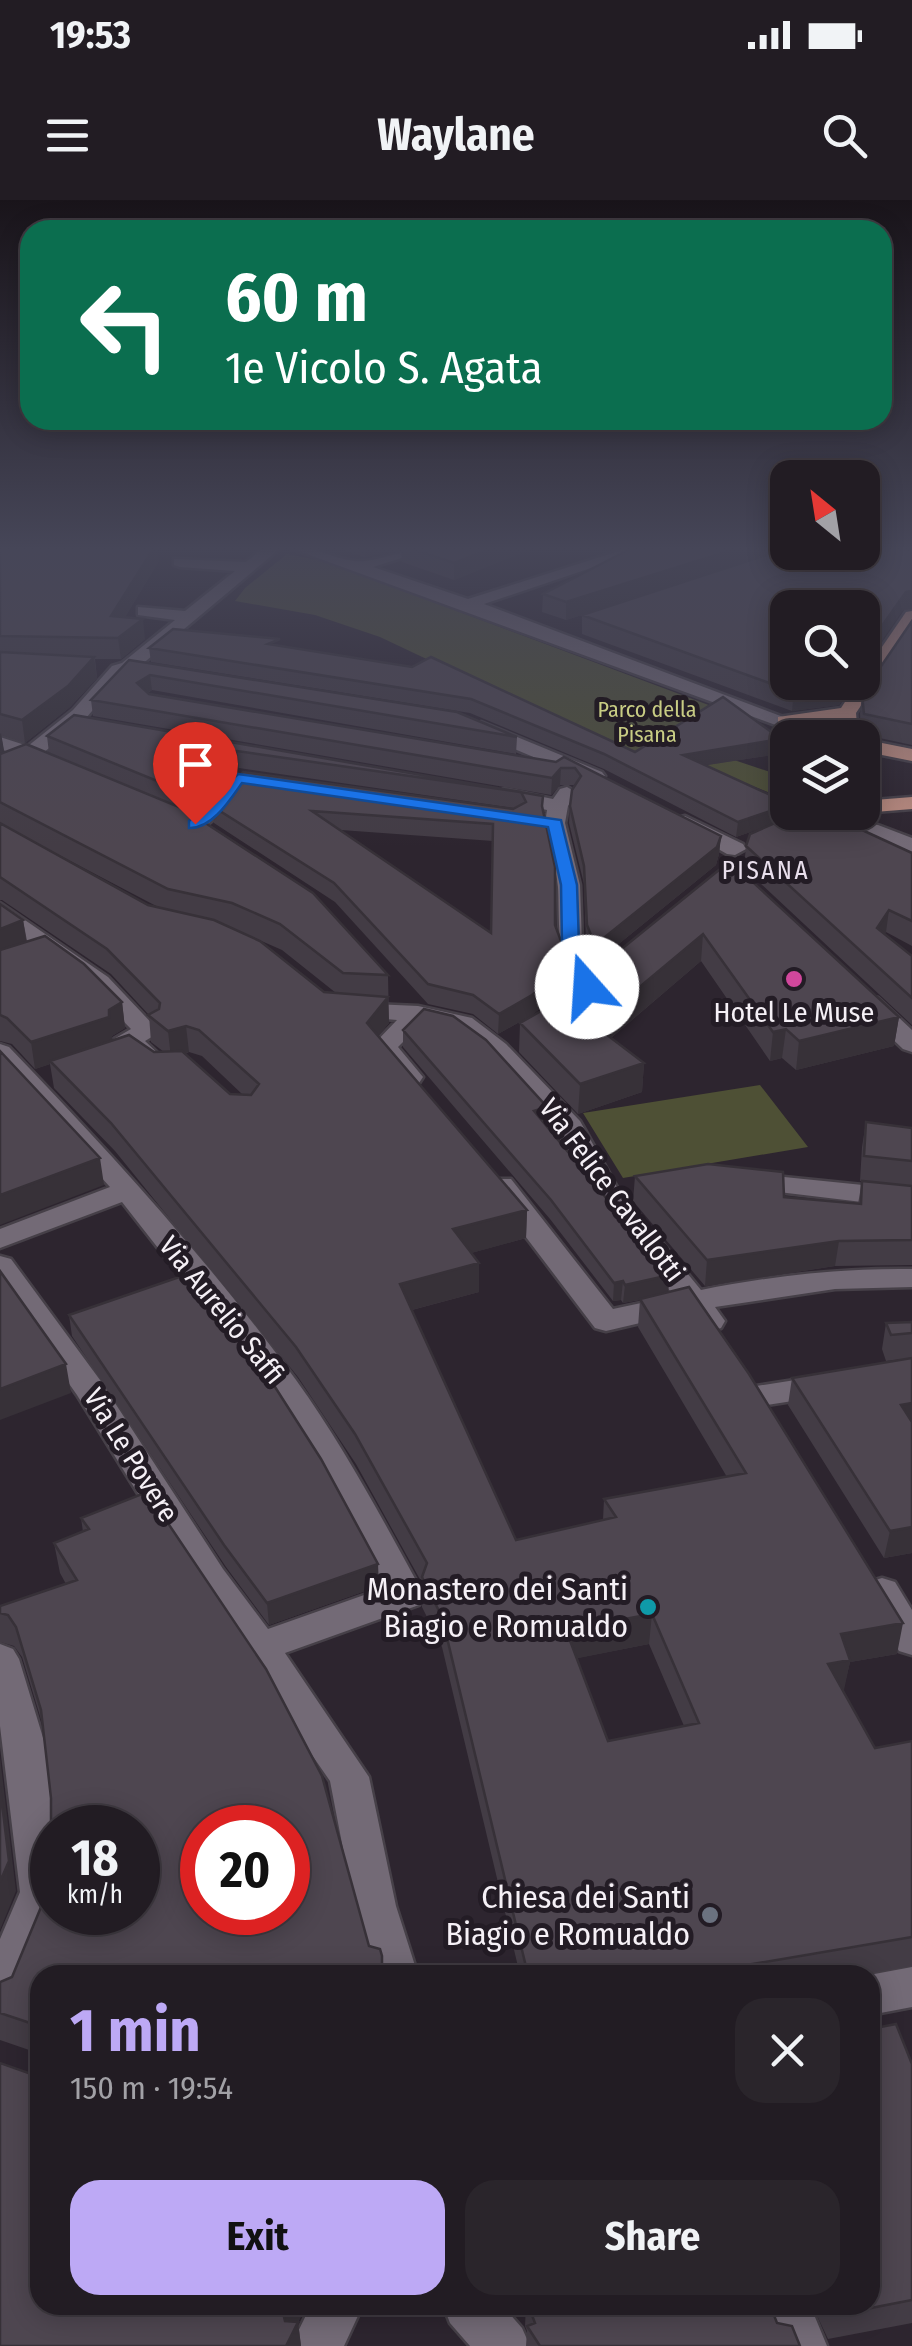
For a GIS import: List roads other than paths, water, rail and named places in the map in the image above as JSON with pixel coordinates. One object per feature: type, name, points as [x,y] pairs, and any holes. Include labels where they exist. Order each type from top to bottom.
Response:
[{"type":"main road","points":[[846,720],[892,646]]},
{"type":"main road","points":[[785,720],[848,713]]},
{"type":"main road","points":[[848,713],[852,720]]},
{"type":"main road","points":[[880,748],[912,755]]},
{"type":"main road","points":[[880,806],[912,803]]},
{"type":"street","points":[[0,771],[81,723],[109,692],[123,669],[152,646]]},
{"type":"street","points":[[583,646],[785,720]]},
{"type":"street","points":[[87,669],[155,671]]},
{"type":"street","points":[[462,720],[604,780]]},
{"type":"street","points":[[0,743],[62,770]]},
{"type":"street","points":[[506,762],[604,780]]},
{"type":"street","points":[[220,841],[187,821],[217,806],[248,779]]},
{"type":"street","points":[[587,987],[570,944],[569,885],[556,819],[566,794],[604,780]]},
{"type":"street","points":[[480,791],[556,819]]},
{"type":"street","points":[[666,812],[738,854]]},
{"type":"street","points":[[501,815],[556,819]]},
{"type":"street","points":[[871,830],[912,846]]},
{"type":"street","points":[[0,910],[98,982],[148,1032],[127,1039],[137,1048],[166,1072],[178,1068]]},
{"type":"street","points":[[17,960],[51,948]]},
{"type":"street","points":[[856,990],[912,1044]]},
{"type":"street","points":[[396,991],[418,1013],[384,1047],[434,1106]]},
{"type":"street","name":"Via Felice Cavallotti","points":[[324,1000],[338,1010],[418,1013],[463,1023],[504,1045],[570,1126],[606,1192],[696,1301],[781,1427]]},
{"type":"street","points":[[102,1059],[137,1048]]},
{"type":"street","name":"Via Aurelio Saffi","points":[[0,1052],[41,1079],[284,1387],[341,1474],[406,1595],[260,1647]]},
{"type":"street","points":[[482,1162],[538,1228],[606,1321],[696,1301],[853,1275],[912,1278]]},
{"type":"street","points":[[724,1179],[912,1199]]},
{"type":"street","points":[[606,1192],[639,1187]]},
{"type":"street","points":[[2,1262],[126,1191]]},
{"type":"street","name":"Via Le Povere","points":[[2,1262],[89,1388],[210,1579],[348,1777],[375,1906],[393,1965]]},
{"type":"street","points":[[761,1394],[858,1382]]},
{"type":"street","points":[[862,1558],[912,1641]]},
{"type":"street","points":[[0,1659],[24,1741],[41,1892],[0,1992]]},
{"type":"street","points":[[880,1994],[912,1987]]},
{"type":"street","points":[[318,2346],[333,2315]]},
{"type":"street","points":[[477,2315],[504,2346]]},
{"type":"street","points":[[788,2315],[800,2346]]},
{"type":"place","name":"Hotel Le Muse","points":[[794,979]]},
{"type":"place","name":"Monastero dei Santi Biagio e Romualdo","points":[[648,1607]]},
{"type":"place","name":"Chiesa dei Santi Biagio e Romualdo","points":[[710,1915]]},
{"type":"district","name":"PISANA","points":[[766,871]]},
{"type":"park label","name":"Parco della Pisana","points":[[647,722]]}]
